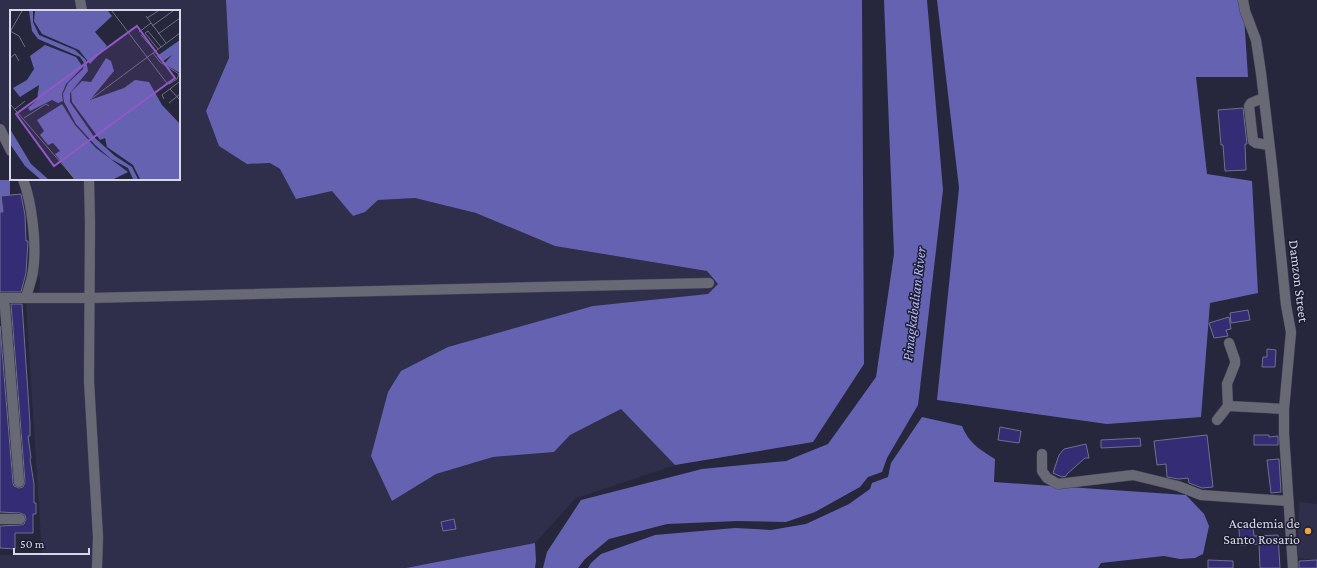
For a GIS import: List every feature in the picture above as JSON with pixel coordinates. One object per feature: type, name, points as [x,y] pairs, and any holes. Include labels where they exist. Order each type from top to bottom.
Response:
[{"type":"street","points":[[80,0],[82,10]]},
{"type":"street","name":"Damzon Street","points":[[1243,0],[1245,11],[1256,40],[1264,98],[1286,305],[1291,332],[1284,409],[1284,434],[1293,568]]},
{"type":"street","points":[[1264,98],[1251,103],[1249,106],[1253,141],[1256,143],[1269,145]]},
{"type":"street","points":[[0,129],[10,149]]},
{"type":"street","points":[[23,180],[31,206],[33,246],[33,271],[26,298]]},
{"type":"street","points":[[88,180],[90,222],[89,380],[98,537],[97,568]]},
{"type":"street","points":[[19,482],[5,307],[2,298],[90,298],[709,283]]},
{"type":"street","points":[[1217,420],[1228,406],[1227,384],[1235,360],[1228,343]]},
{"type":"street","points":[[1228,406],[1284,409]]},
{"type":"street","points":[[1042,454],[1042,472],[1047,478],[1058,484],[1132,475],[1178,486],[1201,495],[1288,501]]},
{"type":"street","points":[[0,519],[20,519]]},
{"type":"shaded area","points":[[0,0],[226,0],[229,58],[206,111],[247,164],[270,163],[281,170],[296,199],[332,191],[353,216],[365,212],[378,200],[415,198],[476,213],[555,246],[707,271],[718,284],[708,294],[593,306],[392,501],[436,474],[493,457],[554,452],[570,435],[621,409],[675,465],[576,498],[535,543],[406,568],[0,568],[0,555],[42,555],[26,302],[39,302],[40,278],[37,276],[40,249],[32,186],[29,180],[180,180],[180,10],[10,10],[10,140],[0,119]]},
{"type":"shaded area","name":"Academia de Santo Rosario","points":[[1299,502],[1317,504],[1317,560],[1297,558]]},
{"type":"water","points":[[226,0],[862,0],[864,364],[813,442],[675,465],[621,409],[570,435],[554,452],[493,457],[436,474],[392,501],[371,456],[388,392],[401,371],[448,347],[593,306],[708,294],[718,284],[707,271],[555,246],[476,213],[415,198],[378,200],[365,212],[353,216],[332,191],[296,199],[280,169],[270,163],[247,164],[219,146],[206,111],[229,58]]},
{"type":"water","name":"Pinagkabalian River","points":[[884,0],[927,0],[943,190],[918,405],[887,458],[882,472],[868,477],[860,487],[815,512],[786,522],[737,521],[667,524],[609,539],[585,559],[578,568],[543,568],[547,552],[581,500],[702,469],[786,461],[828,444],[876,377],[894,254]]},
{"type":"water","points":[[937,0],[1243,0],[1248,77],[1196,77],[1207,174],[1252,181],[1258,293],[1210,303],[1201,417],[1107,424],[937,400],[959,188]]},
{"type":"water","points":[[0,180],[10,180],[10,253],[0,253]]},
{"type":"water","points":[[922,417],[962,426],[968,437],[975,445],[995,459],[994,482],[1186,495],[1204,514],[1209,526],[1203,554],[1195,558],[1180,559],[1164,556],[1101,563],[1098,568],[588,568],[591,563],[601,554],[655,535],[735,528],[771,530],[806,524],[849,504],[870,489],[872,483],[888,477],[891,463]]},
{"type":"water","points":[[535,543],[535,568],[406,568]]},
{"type":"building","points":[[1243,108],[1247,144],[1245,144],[1246,170],[1225,171],[1218,110]]},
{"type":"building","points":[[21,194],[25,215],[26,241],[28,241],[26,273],[21,292],[0,292],[0,212],[3,212],[1,196]]},
{"type":"building","points":[[11,304],[22,304],[30,424],[30,436],[28,436],[34,484],[34,503],[36,503],[36,514],[33,514],[33,533],[15,533],[15,549],[0,548],[0,526],[24,524],[26,519],[25,515],[20,513],[0,512],[0,326],[13,483],[14,486],[19,488],[23,487],[25,482]]},
{"type":"building","points":[[1248,310],[1250,320],[1231,323],[1230,313]]},
{"type":"building","points":[[1229,317],[1231,329],[1226,330],[1228,336],[1214,338],[1209,323]]},
{"type":"building","points":[[1267,349],[1276,350],[1275,367],[1262,367],[1263,357],[1267,357]]},
{"type":"building","points":[[1000,427],[1021,431],[1019,443],[998,440]]},
{"type":"building","points":[[1207,435],[1213,487],[1202,488],[1189,483],[1188,478],[1179,479],[1167,477],[1166,464],[1157,465],[1154,441]]},
{"type":"building","points":[[1254,435],[1269,435],[1269,437],[1278,436],[1278,445],[1254,445]]},
{"type":"building","points":[[1140,438],[1141,446],[1101,448],[1101,440]]},
{"type":"building","points":[[1086,444],[1089,458],[1085,458],[1066,476],[1062,477],[1053,473],[1059,455],[1064,449]]},
{"type":"building","points":[[1279,459],[1281,492],[1271,493],[1267,460]]},
{"type":"building","points":[[454,519],[456,529],[443,531],[441,522]]},
{"type":"building","points":[[1253,528],[1254,536],[1278,535],[1280,568],[1260,568],[1259,544],[1240,545],[1239,529]]},
{"type":"building","points":[[1208,560],[1233,561],[1233,568],[1208,568]]},
{"type":"building","points":[[1317,560],[1317,568],[1299,568],[1299,561]]},
{"type":"place","name":"Academia de Santo Rosario","points":[[1308,531]]}]
